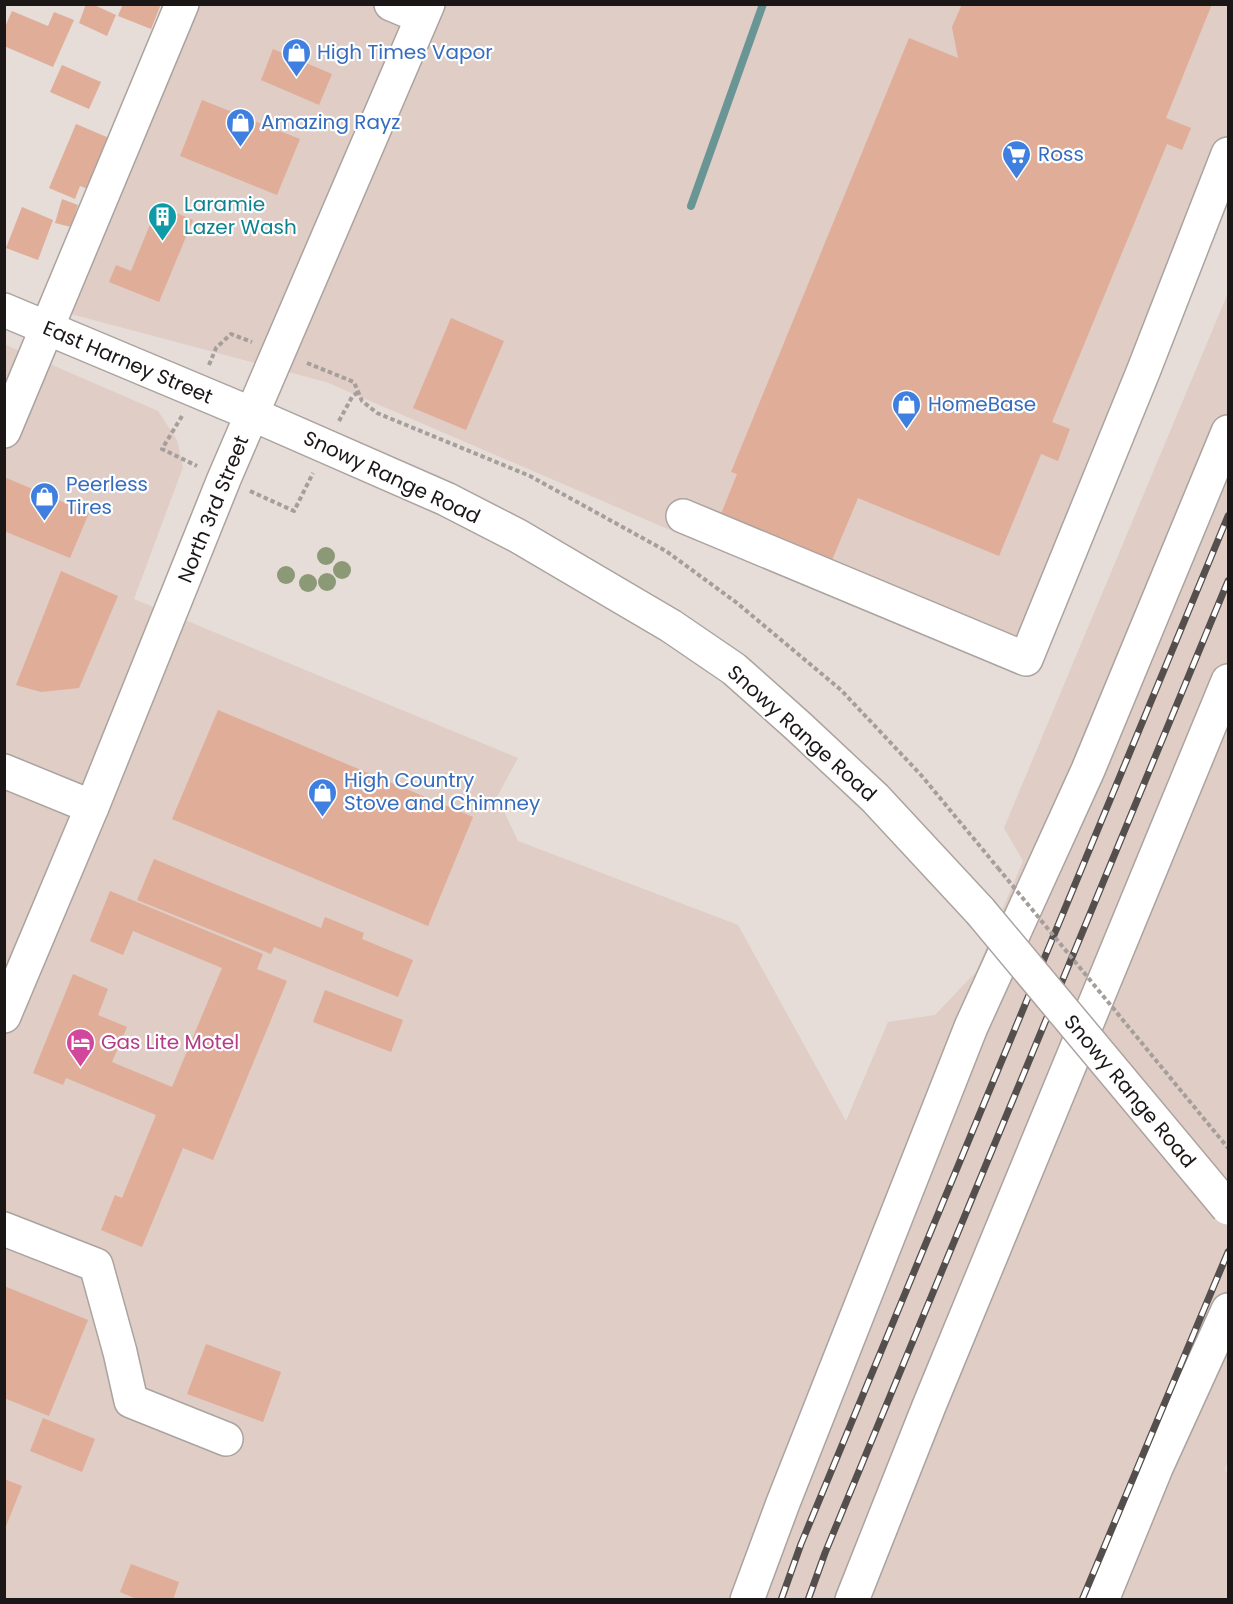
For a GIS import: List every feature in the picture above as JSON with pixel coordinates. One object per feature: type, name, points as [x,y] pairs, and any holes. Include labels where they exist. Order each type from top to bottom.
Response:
[{"type":"main road","points":[[4,431],[182,4]]},
{"type":"main road","points":[[391,4],[425,11]]},
{"type":"main road","name":"North 3rd Street","points":[[4,1016],[92,807],[224,478],[425,11]]},
{"type":"main road","points":[[683,516],[1026,659],[1143,372],[1228,154]]},
{"type":"main road","name":"East Harney Street","points":[[4,310],[252,414]]},
{"type":"main road","name":"Snowy Range Road","points":[[252,414],[446,499],[518,536],[621,596],[734,669],[875,798],[980,911],[1228,1208]]},
{"type":"main road","points":[[747,1599],[971,1027],[1088,770],[1228,432]]},
{"type":"main road","points":[[852,1599],[929,1406],[1228,681]]},
{"type":"main road","points":[[4,771],[92,807]]},
{"type":"main road","points":[[4,1229],[96,1265],[131,1401],[225,1438]]},
{"type":"main road","points":[[1102,1599],[1156,1468],[1228,1310]]},
{"type":"path","points":[[358,392],[362,400],[377,413],[530,476],[666,551],[737,603],[841,690],[921,775],[1228,1148]]},
{"type":"shaded area","points":[[182,5],[1228,5],[1228,154],[1026,659],[704,525],[698,542],[326,382],[56,310]]},
{"type":"shaded area","points":[[1228,293],[1228,1460],[1225,1469],[1228,1475],[1228,1599],[5,1599],[4,344],[158,411],[177,440],[183,467],[134,599],[518,758],[497,797],[518,841],[738,925],[846,1121],[888,1022],[935,1015],[976,972],[1023,861],[1004,828]]},
{"type":"building","points":[[86,4],[92,4],[116,15],[107,36],[79,23]]},
{"type":"building","points":[[123,4],[161,4],[151,29],[118,16]]},
{"type":"building","points":[[962,4],[1212,4],[1166,118],[1191,128],[1182,150],[1167,144],[1052,422],[1070,429],[1058,461],[1041,454],[999,556],[858,498],[830,565],[719,519],[737,474],[731,472],[909,38],[958,58],[952,27]]},
{"type":"building","points":[[12,11],[48,26],[54,12],[74,20],[53,67],[4,46],[4,29]]},
{"type":"building","name":"High Times Vapor","points":[[273,49],[332,74],[319,105],[261,80]]},
{"type":"building","points":[[62,65],[101,82],[89,109],[50,92]]},
{"type":"building","name":"Amazing Rayz","points":[[202,100],[300,139],[277,195],[180,156]]},
{"type":"building","points":[[76,124],[109,138],[88,189],[80,186],[75,199],[49,188]]},
{"type":"building","points":[[62,199],[78,205],[71,227],[55,223]]},
{"type":"building","name":"Laramie Lazer Wash","points":[[158,205],[193,220],[159,302],[109,282],[116,265],[131,271]]},
{"type":"building","points":[[22,207],[53,220],[38,260],[6,248]]},
{"type":"building","points":[[451,318],[504,341],[466,430],[413,408]]},
{"type":"building","name":"Peerless Tires","points":[[4,477],[89,513],[70,558],[4,531]]},
{"type":"building","points":[[61,571],[118,596],[79,688],[41,692],[16,685]]},
{"type":"building","name":"High Country Stove and Chimney","points":[[218,710],[473,817],[428,926],[172,819]]},
{"type":"building","points":[[154,859],[321,928],[325,917],[364,933],[362,939],[413,960],[398,997],[274,947],[271,954],[137,900]]},
{"type":"building","name":"Gas Lite Motel","points":[[110,891],[263,954],[257,969],[287,981],[213,1160],[183,1148],[142,1247],[101,1230],[115,1195],[122,1198],[156,1115],[66,1078],[63,1085],[33,1073],[73,974],[108,989],[98,1015],[127,1027],[112,1062],[172,1087],[222,968],[133,931],[123,955],[90,941]]},
{"type":"building","points":[[325,990],[403,1020],[391,1052],[313,1022]]},
{"type":"building","points":[[4,1286],[88,1320],[49,1416],[4,1398]]},
{"type":"building","points":[[206,1344],[281,1372],[263,1422],[187,1394]]},
{"type":"building","points":[[43,1418],[95,1439],[82,1472],[30,1451]]},
{"type":"building","points":[[4,1479],[22,1486],[5,1529],[4,1529]]},
{"type":"building","points":[[131,1564],[179,1582],[173,1600],[139,1600],[120,1592]]},
{"type":"waterway","points":[[691,206],[763,4]]},
{"type":"railway","points":[[781,1600],[801,1544],[1228,516]]},
{"type":"railway","points":[[808,1600],[825,1553],[1228,581]]},
{"type":"railway","points":[[1082,1600],[1228,1252]]},
{"type":"place","name":"High Times Vapor","points":[[296,78]]},
{"type":"place","name":"Amazing Rayz","points":[[240,148]]},
{"type":"place","name":"Ross","points":[[1017,180]]},
{"type":"place","name":"Laramie Lazer Wash","points":[[163,242]]},
{"type":"place","name":"HomeBase","points":[[907,430]]},
{"type":"place","name":"Peerless Tires","points":[[45,522]]},
{"type":"place","name":"High Country Stove and Chimney","points":[[323,818]]},
{"type":"place","name":"Gas Lite Motel","points":[[80,1068]]}]
